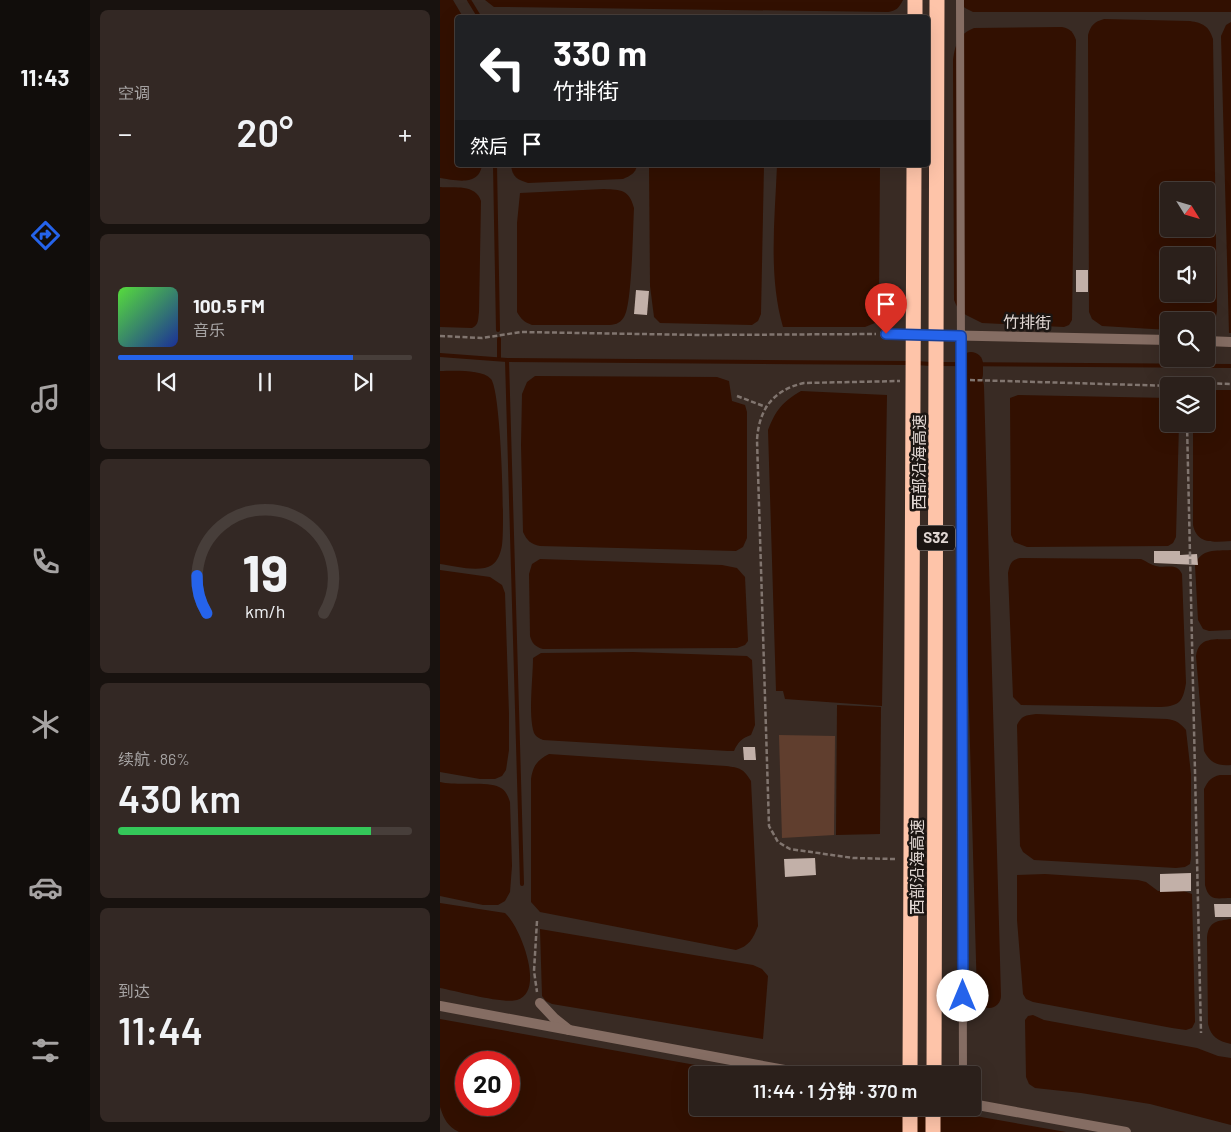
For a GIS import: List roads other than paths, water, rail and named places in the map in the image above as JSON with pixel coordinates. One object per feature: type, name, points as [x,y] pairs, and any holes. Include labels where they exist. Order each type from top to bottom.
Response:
[{"type":"highway","points":[[915,0],[915,15]]},
{"type":"highway","name":"西部沿海高速","points":[[934,1066],[937,0]]},
{"type":"highway","name":"西部沿海高速","points":[[910,1066],[914,167]]},
{"type":"highway","points":[[910,1116],[910,1132]]},
{"type":"highway","points":[[933,1132],[934,1116]]},
{"type":"street","name":"竹排街","points":[[886,334],[1160,340]]},
{"type":"street","points":[[1215,341],[1231,342]]},
{"type":"street","points":[[540,1003],[554,1018],[571,1031]]},
{"type":"street","points":[[440,1006],[763,1066]]},
{"type":"street","points":[[981,1106],[1126,1132]]},
{"type":"lane","points":[[960,0],[963,1066]]},
{"type":"waterway","points":[[469,0],[478,15]]},
{"type":"waterway","points":[[495,167],[498,330]]},
{"type":"waterway","points":[[499,339],[499,359]]},
{"type":"waterway","points":[[440,355],[507,360],[909,363]]},
{"type":"waterway","points":[[507,360],[522,884]]},
{"type":"waterway","points":[[916,363],[931,364]]},
{"type":"waterway","points":[[938,364],[1231,366]]},
{"type":"waterway","points":[[971,364],[971,374]]},
{"type":"waterway","points":[[972,386],[989,996]]}]
